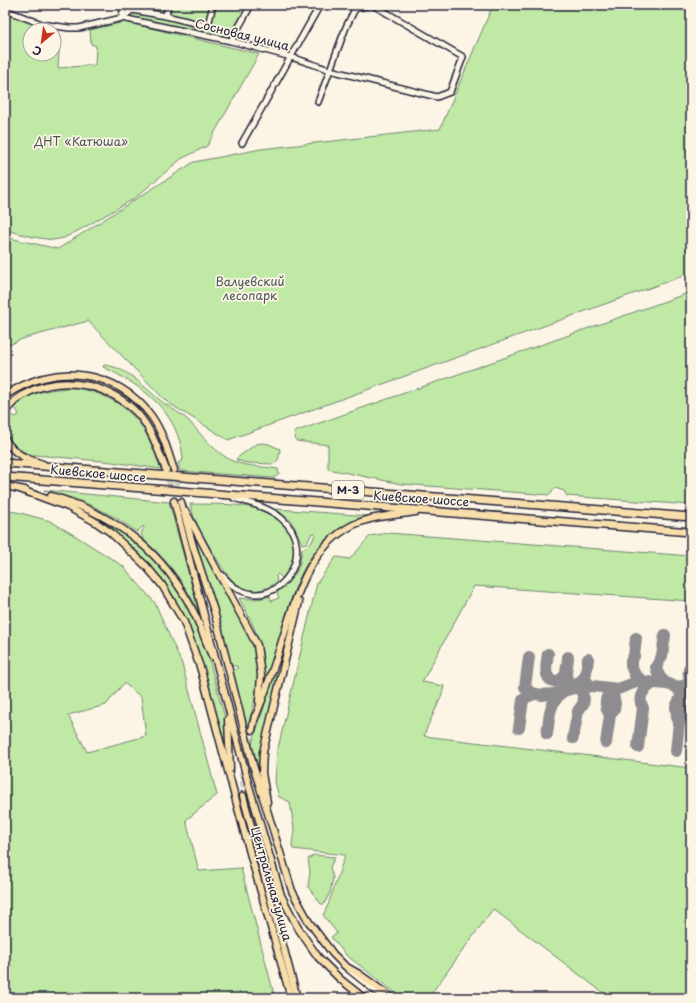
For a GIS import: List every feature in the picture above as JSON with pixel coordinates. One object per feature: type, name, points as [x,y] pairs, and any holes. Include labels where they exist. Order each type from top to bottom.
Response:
[{"type":"highway","name":"Киевское шоссе","points":[[5,463],[691,517]]},
{"type":"highway","name":"Киевское шоссе","points":[[5,477],[691,532]]},
{"type":"main road","points":[[5,396],[31,381],[54,375],[83,375],[110,383],[133,398],[152,417],[164,441],[174,470]]},
{"type":"main road","points":[[5,413],[12,403],[22,396],[36,389],[49,385],[78,384],[102,390],[120,400],[133,410],[142,420],[156,443],[166,470]]},
{"type":"main road","points":[[5,439],[10,448],[21,456],[54,467]]},
{"type":"main road","points":[[5,486],[59,498],[88,509],[120,527],[142,544],[163,565],[186,598],[195,614],[220,674]]},
{"type":"main road","name":"Центральная улица","points":[[22,490],[63,505],[106,529],[127,546],[162,585],[184,622],[201,670],[291,998]]},
{"type":"main road","points":[[174,501],[268,854],[284,901],[298,928],[318,957],[340,979],[364,998]]},
{"type":"main road","points":[[252,730],[261,683],[257,645],[181,502],[193,546],[214,611],[253,765],[286,874],[301,910],[320,938],[345,966],[359,974],[392,998]]},
{"type":"main road","points":[[255,718],[267,687],[295,601],[314,559],[323,548],[334,538],[351,527],[372,519],[428,510]]},
{"type":"main road","points":[[269,818],[262,776],[263,752],[305,577]]},
{"type":"main road","points":[[227,702],[230,733],[230,777]]},
{"type":"main road","name":"Центральная улица","points":[[243,796],[297,998]]},
{"type":"street","points":[[122,18],[124,5]]},
{"type":"street","points":[[166,16],[168,5]]},
{"type":"street","points":[[122,18],[132,10],[203,25],[209,21],[213,5]]},
{"type":"street","points":[[231,41],[251,5]]},
{"type":"street","points":[[242,143],[320,5]]},
{"type":"street","points":[[318,102],[346,27],[355,9],[369,5]]},
{"type":"street","name":"Сосновая улица","points":[[5,10],[42,24],[69,28],[79,28],[122,18],[231,41],[291,57],[330,70],[437,97],[450,92],[463,57],[373,5]]},
{"type":"street","points":[[219,573],[230,584],[241,591],[255,593],[268,591],[279,586],[288,577],[294,567],[297,556],[297,546],[294,535],[283,519],[267,509],[227,496]]},
{"type":"street","points":[[345,966],[384,998]]},
{"type":"green space","points":[[122,5],[247,5],[228,39],[127,17]]},
{"type":"green space","name":"Валуевский лесопарк","points":[[493,5],[691,5],[691,273],[228,440],[167,402],[88,321],[22,339],[5,347],[5,237],[58,249],[194,162],[261,149],[440,129]]},
{"type":"green space","name":"ДНТ «Катюша»","points":[[5,15],[29,22],[22,22],[22,62],[58,62],[58,68],[95,65],[96,46],[91,44],[90,30],[125,22],[259,54],[207,146],[181,159],[135,198],[64,238],[53,240],[5,230]]},
{"type":"green space","points":[[691,292],[691,505],[567,496],[564,491],[555,488],[550,495],[401,484],[328,469],[328,445],[296,441],[294,432]]},
{"type":"green space","points":[[104,365],[121,370],[137,380],[165,404],[186,418],[211,445],[227,458],[245,465],[278,469],[279,474],[274,478],[180,471],[178,463],[182,461],[183,458],[180,441],[166,414],[145,392],[118,374],[103,367]]},
{"type":"green space","points":[[71,388],[82,389],[104,396],[123,407],[131,414],[145,432],[161,469],[112,462],[35,455],[21,450],[11,442],[6,430],[6,423],[8,416],[12,415],[16,417],[19,414],[15,408],[19,403],[40,392]]},
{"type":"green space","points":[[256,444],[269,444],[280,449],[279,458],[275,463],[247,463],[236,460]]},
{"type":"green space","points":[[44,490],[169,502],[199,612],[175,573],[143,538],[141,533],[144,528],[143,526],[137,532],[107,513],[90,505]]},
{"type":"green space","points":[[190,504],[229,505],[255,508],[278,519],[291,534],[293,542],[294,557],[292,566],[287,575],[282,578],[278,574],[276,576],[277,582],[265,589],[254,591],[245,589],[237,584],[223,568],[204,538],[196,522]]},
{"type":"green space","points":[[276,509],[369,516],[347,524],[329,536],[316,550],[305,567],[296,585],[270,668],[264,679],[263,656],[258,637],[239,598],[259,599],[270,596],[271,601],[279,598],[277,593],[294,576],[299,566],[302,550],[312,542],[315,534],[312,533],[307,543],[302,544],[290,520]]},
{"type":"green space","points":[[78,510],[96,516],[107,522],[135,542],[158,564],[178,589],[193,617],[207,651],[228,733],[228,759],[206,676],[197,649],[187,622],[174,597],[158,573],[138,552],[117,535]]},
{"type":"green space","points":[[5,511],[17,512],[50,521],[74,535],[123,566],[155,603],[182,664],[217,795],[186,820],[199,871],[241,868],[275,998],[5,998]],"holes":[[[124,683],[141,697],[146,736],[87,752],[68,715],[106,705]]]},
{"type":"green space","points":[[388,533],[691,556],[691,601],[474,586],[422,682],[444,686],[424,736],[691,768],[691,998],[610,998],[493,909],[428,998],[402,998],[346,955],[331,937],[337,933],[323,915],[328,905],[345,855],[293,849],[294,829],[290,802],[279,797],[275,782],[277,752],[317,583],[336,557],[350,559],[370,536]]},
{"type":"green space","points":[[195,537],[241,620],[255,653],[258,678],[255,700],[247,728],[232,671],[237,669],[237,666],[231,666]]},
{"type":"green space","points":[[287,636],[258,767],[252,744]]},
{"type":"green space","points":[[314,855],[335,857],[330,867],[333,878],[330,893],[324,904],[321,904],[308,887],[310,872],[308,859]]},
{"type":"taxiway","points":[[665,635],[662,656],[656,667],[658,673],[669,685],[680,686],[691,682]]},
{"type":"taxiway","points":[[636,638],[631,666],[635,675],[643,681]]},
{"type":"taxiway","points":[[548,654],[546,664],[548,677],[551,680],[556,681],[564,677],[566,674]]},
{"type":"taxiway","points":[[529,657],[525,687],[531,693],[542,695],[553,694],[574,688],[593,686],[618,689],[639,681],[666,684]]},
{"type":"taxiway","points":[[568,657],[566,674],[569,681],[574,684],[583,679],[585,676]]},
{"type":"taxiway","points":[[588,659],[585,679],[588,683]]},
{"type":"taxiway","points":[[691,665],[689,669],[689,677],[691,681]]},
{"type":"taxiway","points":[[638,747],[643,708],[641,704],[641,696],[648,686],[656,682]]},
{"type":"taxiway","points":[[573,738],[578,711],[583,704],[584,699],[581,690],[574,684]]},
{"type":"taxiway","points":[[606,743],[610,715],[614,709],[615,703],[613,695],[607,688]]},
{"type":"taxiway","points":[[610,715],[606,702],[608,695],[613,689]]},
{"type":"taxiway","points":[[676,751],[679,722],[676,707],[681,697],[691,689]]},
{"type":"taxiway","points":[[547,734],[550,711],[558,696],[563,691]]},
{"type":"taxiway","points":[[679,691],[684,699],[685,710],[679,722]]},
{"type":"taxiway","points":[[519,728],[523,700],[534,694]]},
{"type":"tunnel","points":[[166,471],[174,501]]},
{"type":"tunnel","points":[[174,472],[181,502]]},
{"type":"tunnel","points":[[243,796],[242,771],[252,730]]}]
